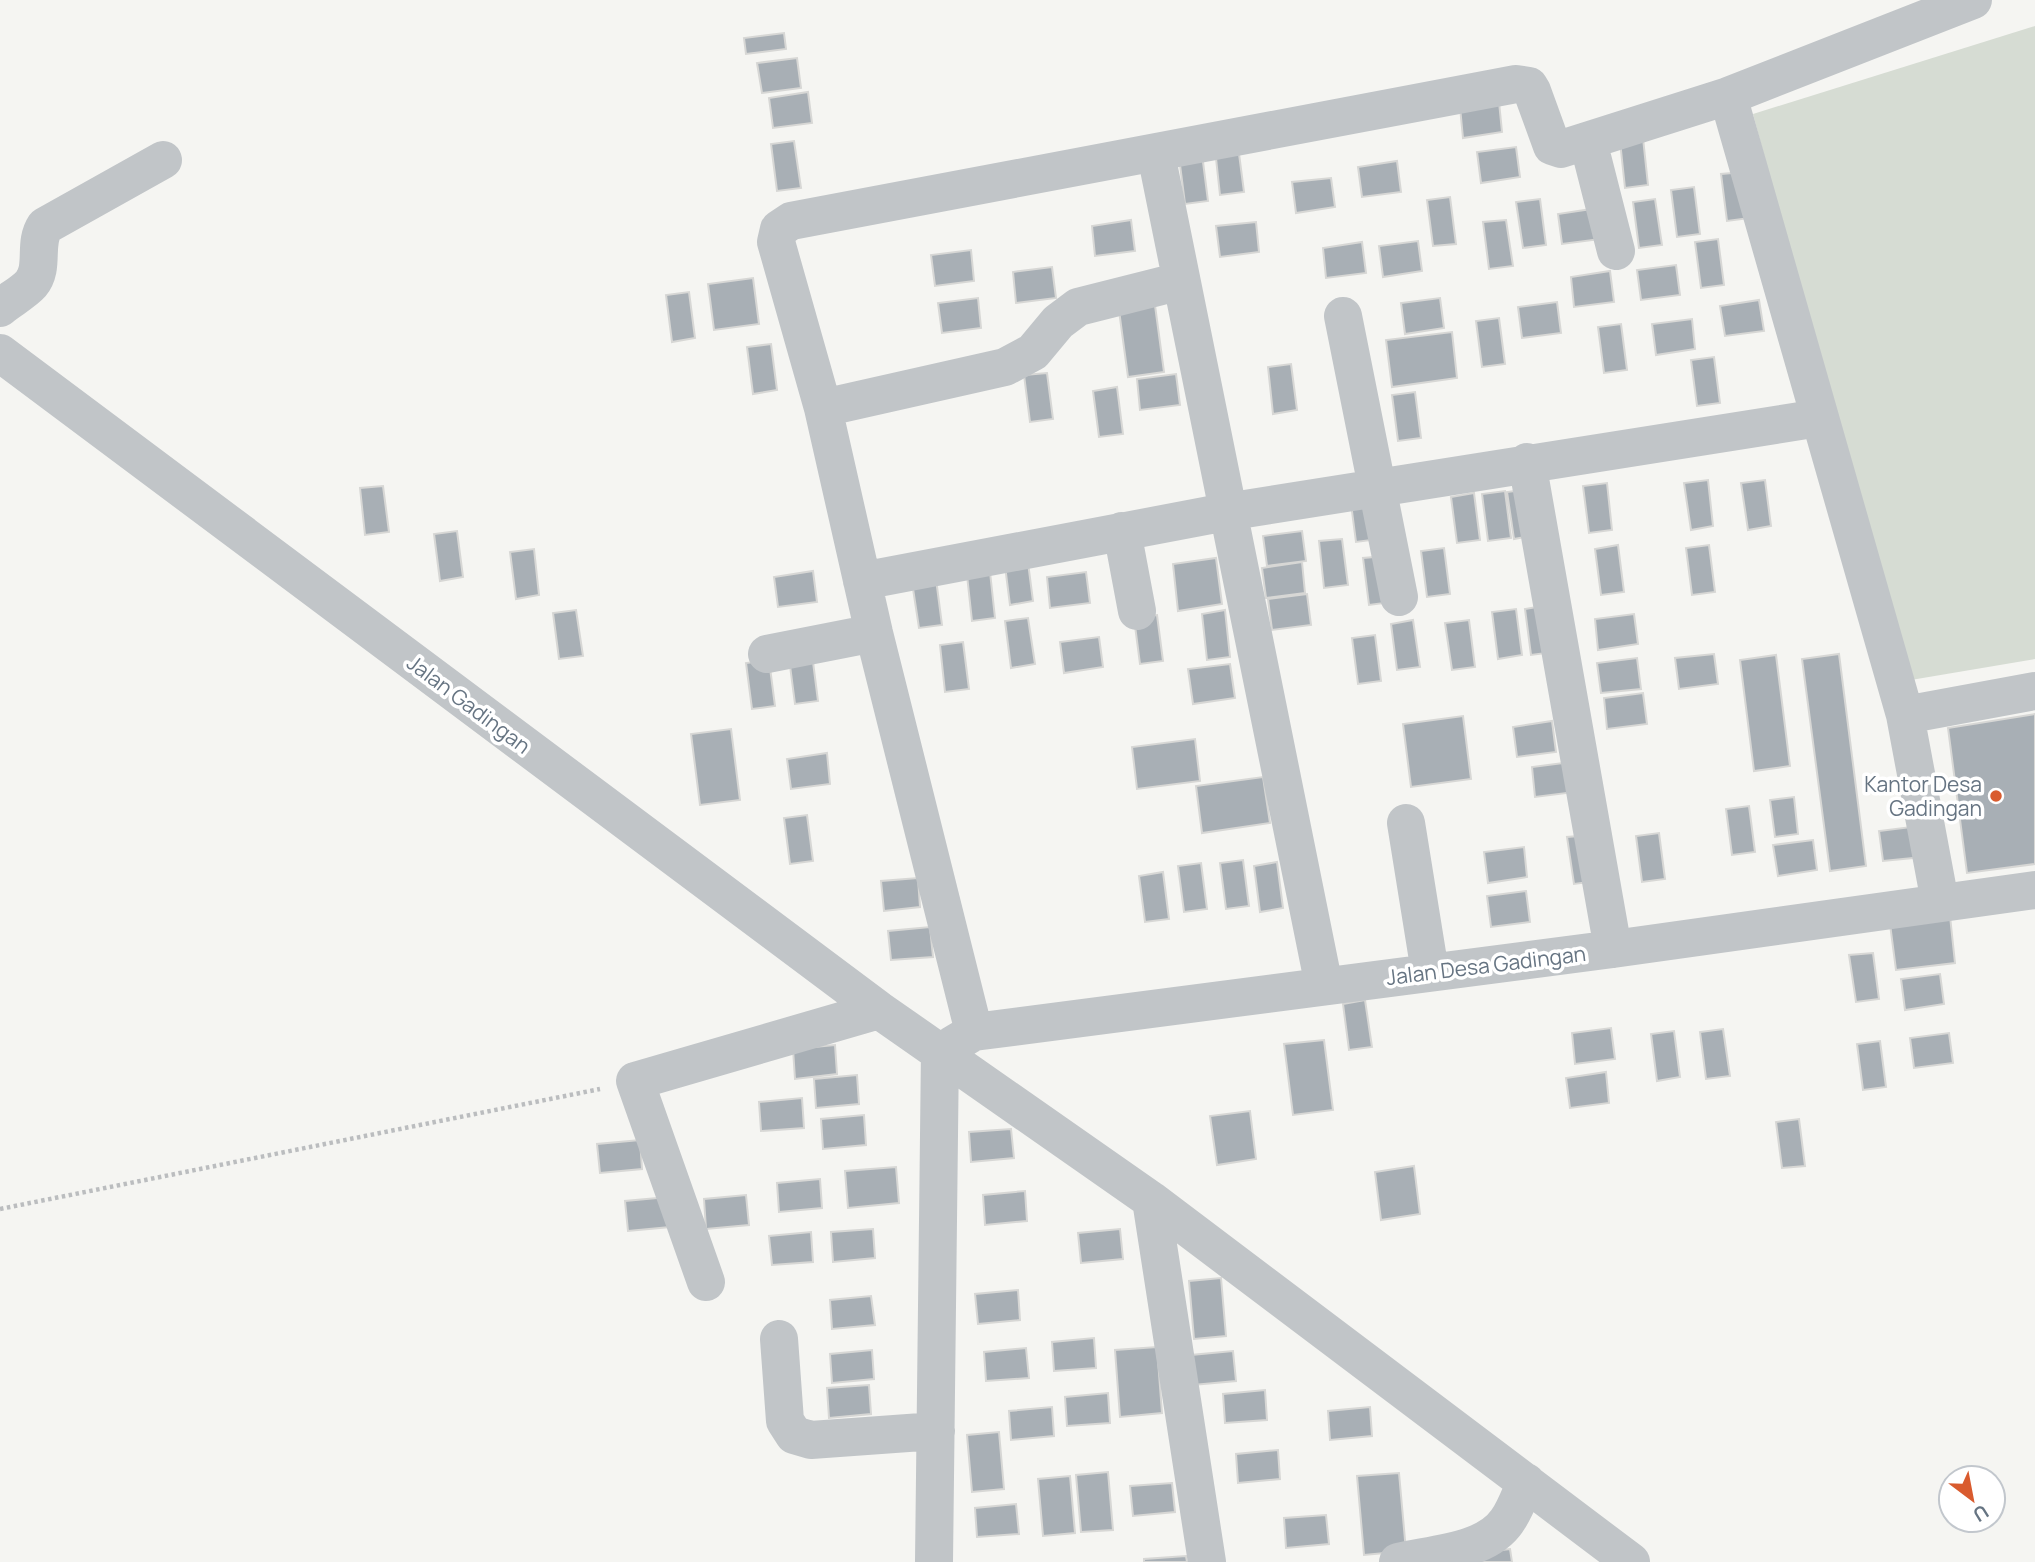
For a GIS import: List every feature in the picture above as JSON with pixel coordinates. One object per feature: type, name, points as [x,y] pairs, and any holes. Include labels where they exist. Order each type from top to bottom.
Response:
[{"type":"street","points":[[974,1032],[874,633],[823,408],[776,242],[776,234],[785,223],[1516,84],[1523,84],[1532,91],[1552,146],[1562,149],[1728,96],[1973,0]]},
{"type":"street","points":[[1728,96],[1905,715],[1940,902]]},
{"type":"street","points":[[1588,141],[1616,251]]},
{"type":"street","points":[[1156,154],[1226,512],[1324,986]]},
{"type":"street","points":[[0,308],[32,284],[37,271],[40,233],[45,226],[163,160]]},
{"type":"street","points":[[823,408],[1005,367],[1033,352],[1058,322],[1078,307],[1181,281]]},
{"type":"street","points":[[1343,316],[1399,597]]},
{"type":"street","name":"Jalan Gadingan","points":[[0,353],[879,1010],[1151,1200],[1630,1562]]},
{"type":"street","points":[[862,581],[1226,512],[1527,462],[1819,418]]},
{"type":"street","points":[[1527,462],[1613,949]]},
{"type":"street","points":[[1122,531],[1137,611]]},
{"type":"street","points":[[767,654],[874,633]]},
{"type":"street","points":[[1905,715],[2035,691]]},
{"type":"street","points":[[1406,823],[1430,972]]},
{"type":"street","name":"Jalan Desa Gadingan","points":[[940,1051],[974,1032],[1613,949],[2035,890]]},
{"type":"street","points":[[706,1282],[635,1082],[879,1010]]},
{"type":"street","points":[[934,1562],[940,1051]]},
{"type":"street","points":[[1151,1200],[1207,1562]]},
{"type":"street","points":[[779,1339],[785,1421],[794,1435],[811,1440],[936,1431]]},
{"type":"street","points":[[1398,1562],[1481,1543],[1498,1532],[1508,1520],[1525,1482]]},
{"type":"path","points":[[0,1209],[635,1082]]},
{"type":"shaded area","points":[[2035,26],[2035,659],[1905,681],[1753,114]]},
{"type":"building","points":[[784,33],[786,49],[746,54],[744,38]]},
{"type":"building","points":[[797,58],[801,88],[762,93],[757,63]]},
{"type":"building","points":[[808,92],[812,123],[773,128],[769,98]]},
{"type":"building","points":[[1499,102],[1502,132],[1463,138],[1460,107]]},
{"type":"building","points":[[1643,138],[1648,185],[1625,188],[1620,141]]},
{"type":"building","points":[[794,141],[801,188],[777,191],[771,144]]},
{"type":"building","points":[[1238,146],[1244,192],[1220,195],[1215,149]]},
{"type":"building","points":[[1516,147],[1520,177],[1481,183],[1477,152]]},
{"type":"building","points":[[1202,154],[1208,201],[1185,204],[1179,157]]},
{"type":"building","points":[[1397,161],[1401,192],[1362,197],[1358,167]]},
{"type":"building","points":[[1744,172],[1750,218],[1727,221],[1721,174]]},
{"type":"building","points":[[1331,178],[1335,207],[1296,213],[1292,182]]},
{"type":"building","points":[[1694,187],[1700,234],[1677,237],[1671,190]]},
{"type":"building","points":[[1450,197],[1456,244],[1433,246],[1427,200]]},
{"type":"building","points":[[1540,199],[1546,245],[1523,248],[1516,202]]},
{"type":"building","points":[[1655,199],[1662,245],[1639,248],[1633,202]]},
{"type":"building","points":[[1598,208],[1601,239],[1562,244],[1558,214]]},
{"type":"building","points":[[1131,220],[1135,251],[1095,256],[1092,226]]},
{"type":"building","points":[[1506,220],[1513,266],[1489,269],[1483,222]]},
{"type":"building","points":[[1256,222],[1259,252],[1220,257],[1216,226]]},
{"type":"building","points":[[1718,239],[1724,285],[1701,288],[1695,242]]},
{"type":"building","points":[[1418,241],[1422,271],[1383,277],[1379,246]]},
{"type":"building","points":[[1362,242],[1366,273],[1326,278],[1323,248]]},
{"type":"building","points":[[971,250],[974,281],[935,286],[931,255]]},
{"type":"building","points":[[1676,265],[1680,295],[1641,300],[1637,270]]},
{"type":"building","points":[[1052,267],[1056,298],[1016,303],[1013,272]]},
{"type":"building","points":[[1610,271],[1614,302],[1574,307],[1571,277]]},
{"type":"building","points":[[753,278],[759,324],[714,330],[708,284]]},
{"type":"building","points":[[689,292],[695,338],[672,342],[666,295]]},
{"type":"building","points":[[978,298],[981,328],[942,333],[938,303]]},
{"type":"building","points":[[1154,298],[1164,372],[1128,377],[1118,303]]},
{"type":"building","points":[[1440,298],[1444,328],[1405,334],[1401,303]]},
{"type":"building","points":[[1759,300],[1764,331],[1725,336],[1720,306]]},
{"type":"building","points":[[1557,302],[1561,333],[1522,338],[1518,307]]},
{"type":"building","points":[[1499,318],[1505,364],[1482,367],[1476,321]]},
{"type":"building","points":[[1692,319],[1695,349],[1656,355],[1652,324]]},
{"type":"building","points":[[1621,324],[1627,370],[1604,373],[1598,327]]},
{"type":"building","points":[[1452,332],[1457,378],[1392,387],[1386,340]]},
{"type":"building","points":[[771,344],[777,390],[753,394],[747,347]]},
{"type":"building","points":[[1714,357],[1720,403],[1697,406],[1691,360]]},
{"type":"building","points":[[1291,364],[1297,410],[1273,414],[1268,367]]},
{"type":"building","points":[[1047,373],[1053,419],[1030,422],[1024,375]]},
{"type":"building","points":[[1176,374],[1180,405],[1140,410],[1137,379]]},
{"type":"building","points":[[1117,387],[1123,434],[1099,437],[1093,391]]},
{"type":"building","points":[[1415,392],[1421,438],[1398,441],[1392,395]]},
{"type":"building","points":[[1708,480],[1713,526],[1691,530],[1684,483]]},
{"type":"building","points":[[1765,480],[1771,526],[1748,530],[1741,483]]},
{"type":"building","points":[[1607,483],[1612,530],[1589,533],[1583,486]]},
{"type":"building","points":[[383,486],[389,532],[365,535],[360,488]]},
{"type":"building","points":[[1530,489],[1536,535],[1514,539],[1507,492]]},
{"type":"building","points":[[1505,491],[1511,538],[1488,541],[1482,494]]},
{"type":"building","points":[[1373,493],[1379,539],[1356,542],[1350,496]]},
{"type":"building","points":[[1474,493],[1480,540],[1457,543],[1451,497]]},
{"type":"building","points":[[457,531],[463,577],[440,581],[434,534]]},
{"type":"building","points":[[1302,531],[1306,561],[1267,566],[1263,536]]},
{"type":"building","points":[[1342,539],[1348,585],[1324,588],[1319,541]]},
{"type":"building","points":[[1618,545],[1624,592],[1601,595],[1595,549]]},
{"type":"building","points":[[1709,545],[1715,592],[1692,595],[1686,548]]},
{"type":"building","points":[[1444,548],[1450,594],[1427,597],[1421,551]]},
{"type":"building","points":[[534,549],[539,595],[516,599],[510,552]]},
{"type":"building","points":[[1027,555],[1033,601],[1010,605],[1004,558]]},
{"type":"building","points":[[1386,556],[1392,602],[1369,605],[1363,558]]},
{"type":"building","points":[[1216,558],[1222,604],[1178,611],[1173,564]]},
{"type":"building","points":[[1302,562],[1305,593],[1266,598],[1262,568]]},
{"type":"building","points":[[813,571],[817,602],[778,607],[774,577]]},
{"type":"building","points":[[990,572],[995,618],[972,621],[967,575]]},
{"type":"building","points":[[1086,572],[1090,603],[1050,608],[1047,577]]},
{"type":"building","points":[[936,579],[942,625],[919,628],[912,582]]},
{"type":"building","points":[[1307,594],[1311,625],[1272,630],[1268,599]]},
{"type":"building","points":[[1548,605],[1554,652],[1531,655],[1525,609]]},
{"type":"building","points":[[1516,609],[1522,655],[1498,659],[1492,612]]},
{"type":"building","points":[[576,610],[583,656],[559,659],[553,613]]},
{"type":"building","points":[[1225,610],[1230,657],[1207,660],[1202,614]]},
{"type":"building","points":[[1634,614],[1638,644],[1598,650],[1595,619]]},
{"type":"building","points":[[1157,615],[1163,661],[1140,664],[1134,618]]},
{"type":"building","points":[[1028,618],[1035,664],[1011,668],[1005,621]]},
{"type":"building","points":[[1413,620],[1420,667],[1397,670],[1391,624]]},
{"type":"building","points":[[1469,620],[1475,667],[1452,670],[1445,623]]},
{"type":"building","points":[[1375,635],[1381,681],[1358,684],[1352,638]]},
{"type":"building","points":[[1099,637],[1103,667],[1064,673],[1060,642]]},
{"type":"building","points":[[963,642],[969,689],[945,692],[940,645]]},
{"type":"building","points":[[812,654],[818,701],[795,704],[789,658]]},
{"type":"building","points":[[1714,654],[1718,684],[1679,689],[1675,658]]},
{"type":"building","points":[[1839,654],[1866,866],[1830,871],[1802,659]]},
{"type":"building","points":[[1776,655],[1790,766],[1754,771],[1740,660]]},
{"type":"building","points":[[1637,658],[1641,689],[1601,693],[1597,663]]},
{"type":"building","points":[[769,660],[775,706],[752,709],[746,663]]},
{"type":"building","points":[[1230,664],[1235,698],[1193,704],[1188,669]]},
{"type":"building","points":[[1643,693],[1647,724],[1607,729],[1604,698]]},
{"type":"building","name":"Kantor Desa Gadingan","points":[[2035,714],[2035,864],[1967,873],[1948,728]]},
{"type":"building","points":[[1463,716],[1471,779],[1411,787],[1403,724]]},
{"type":"building","points":[[1552,721],[1556,752],[1517,757],[1513,727]]},
{"type":"building","points":[[731,729],[740,800],[700,805],[691,734]]},
{"type":"building","points":[[1195,739],[1200,781],[1137,789],[1132,747]]},
{"type":"building","points":[[827,753],[830,784],[791,789],[787,759]]},
{"type":"building","points":[[1571,762],[1575,792],[1535,797],[1532,767]]},
{"type":"building","points":[[1263,777],[1270,823],[1202,833],[1196,786]]},
{"type":"building","points":[[1794,797],[1798,834],[1775,837],[1770,800]]},
{"type":"building","points":[[1749,806],[1755,852],[1732,855],[1726,809]]},
{"type":"building","points":[[807,815],[813,861],[790,864],[784,818]]},
{"type":"building","points":[[1919,826],[1923,857],[1883,861],[1879,831]]},
{"type":"building","points":[[1659,833],[1665,879],[1642,882],[1636,836]]},
{"type":"building","points":[[1591,835],[1597,881],[1574,884],[1567,837]]},
{"type":"building","points":[[1813,840],[1817,870],[1778,876],[1773,845]]},
{"type":"building","points":[[1524,847],[1527,877],[1488,883],[1484,852]]},
{"type":"building","points":[[1243,860],[1249,906],[1226,909],[1220,863]]},
{"type":"building","points":[[1277,862],[1283,908],[1260,912],[1254,866]]},
{"type":"building","points":[[1201,863],[1207,909],[1184,912],[1178,866]]},
{"type":"building","points":[[1163,872],[1169,919],[1145,922],[1139,876]]},
{"type":"building","points":[[918,878],[920,907],[884,911],[881,881]]},
{"type":"building","points":[[1526,891],[1530,922],[1491,927],[1487,896]]},
{"type":"building","points":[[1950,916],[1955,963],[1896,970],[1890,924]]},
{"type":"building","points":[[930,927],[933,957],[891,960],[888,931]]},
{"type":"building","points":[[1873,953],[1879,999],[1856,1002],[1849,955]]},
{"type":"building","points":[[1940,974],[1944,1004],[1905,1010],[1901,979]]},
{"type":"building","points":[[1365,1000],[1372,1047],[1349,1050],[1343,1004]]},
{"type":"building","points":[[1611,1028],[1615,1059],[1575,1064],[1572,1033]]},
{"type":"building","points":[[1723,1029],[1730,1076],[1706,1079],[1700,1032]]},
{"type":"building","points":[[1674,1031],[1680,1077],[1657,1081],[1651,1034]]},
{"type":"building","points":[[1949,1033],[1953,1063],[1914,1068],[1910,1038]]},
{"type":"building","points":[[1324,1040],[1333,1110],[1293,1115],[1284,1044]]},
{"type":"building","points":[[1880,1041],[1886,1087],[1863,1090],[1857,1044]]},
{"type":"building","points":[[835,1045],[837,1074],[795,1079],[793,1049]]},
{"type":"building","points":[[1606,1072],[1609,1103],[1570,1108],[1566,1078]]},
{"type":"building","points":[[857,1075],[859,1104],[816,1108],[814,1079]]},
{"type":"building","points":[[802,1098],[804,1128],[761,1131],[759,1102]]},
{"type":"building","points":[[1250,1111],[1256,1159],[1217,1165],[1210,1116]]},
{"type":"building","points":[[864,1115],[866,1145],[823,1149],[821,1119]]},
{"type":"building","points":[[1799,1119],[1805,1166],[1782,1168],[1776,1122]]},
{"type":"building","points":[[1011,1129],[1014,1158],[971,1162],[969,1132]]},
{"type":"building","points":[[640,1140],[642,1169],[600,1173],[597,1144]]},
{"type":"building","points":[[1414,1166],[1420,1214],[1381,1220],[1375,1172]]},
{"type":"building","points":[[896,1167],[899,1203],[848,1208],[845,1171]]},
{"type":"building","points":[[820,1179],[822,1208],[779,1212],[777,1183]]},
{"type":"building","points":[[1025,1191],[1027,1221],[985,1225],[983,1195]]},
{"type":"building","points":[[746,1195],[749,1225],[706,1229],[704,1199]]},
{"type":"building","points":[[668,1197],[670,1227],[628,1231],[625,1201]]},
{"type":"building","points":[[873,1229],[875,1258],[833,1262],[831,1232]]},
{"type":"building","points":[[1120,1229],[1123,1259],[1081,1263],[1078,1233]]},
{"type":"building","points":[[811,1232],[813,1262],[772,1265],[769,1236]]},
{"type":"building","points":[[1221,1278],[1226,1336],[1194,1339],[1189,1281]]},
{"type":"building","points":[[1018,1290],[1020,1320],[978,1324],[975,1294]]},
{"type":"building","points":[[871,1296],[875,1325],[832,1329],[830,1300]]},
{"type":"building","points":[[1094,1338],[1096,1368],[1054,1371],[1052,1342]]},
{"type":"building","points":[[1157,1347],[1162,1413],[1120,1417],[1115,1350]]},
{"type":"building","points":[[1026,1348],[1029,1378],[986,1381],[984,1352]]},
{"type":"building","points":[[872,1350],[874,1379],[832,1383],[830,1354]]},
{"type":"building","points":[[1233,1351],[1236,1381],[1193,1385],[1191,1355]]},
{"type":"building","points":[[869,1385],[871,1414],[829,1418],[827,1388]]},
{"type":"building","points":[[1265,1390],[1267,1420],[1225,1423],[1223,1394]]},
{"type":"building","points":[[1108,1393],[1110,1423],[1067,1426],[1065,1397]]},
{"type":"building","points":[[1052,1407],[1054,1436],[1011,1440],[1009,1411]]},
{"type":"building","points":[[1370,1407],[1372,1436],[1330,1440],[1328,1411]]},
{"type":"building","points":[[999,1432],[1004,1489],[972,1492],[967,1435]]},
{"type":"building","points":[[1278,1450],[1280,1479],[1238,1483],[1236,1454]]},
{"type":"building","points":[[1108,1472],[1113,1530],[1081,1532],[1076,1475]]},
{"type":"building","points":[[1399,1473],[1406,1551],[1364,1555],[1357,1476]]},
{"type":"building","points":[[1070,1476],[1075,1533],[1043,1536],[1038,1479]]},
{"type":"building","points":[[1172,1483],[1175,1512],[1133,1516],[1130,1486]]},
{"type":"building","points":[[1016,1504],[1019,1534],[977,1537],[975,1508]]},
{"type":"building","points":[[1326,1515],[1329,1544],[1286,1548],[1284,1518]]},
{"type":"building","points":[[1510,1549],[1512,1562],[1469,1562],[1468,1554]]},
{"type":"building","points":[[1186,1556],[1187,1562],[1144,1562],[1144,1559]]},
{"type":"place","name":"Kantor Desa Gadingan","points":[[1996,796]]}]
